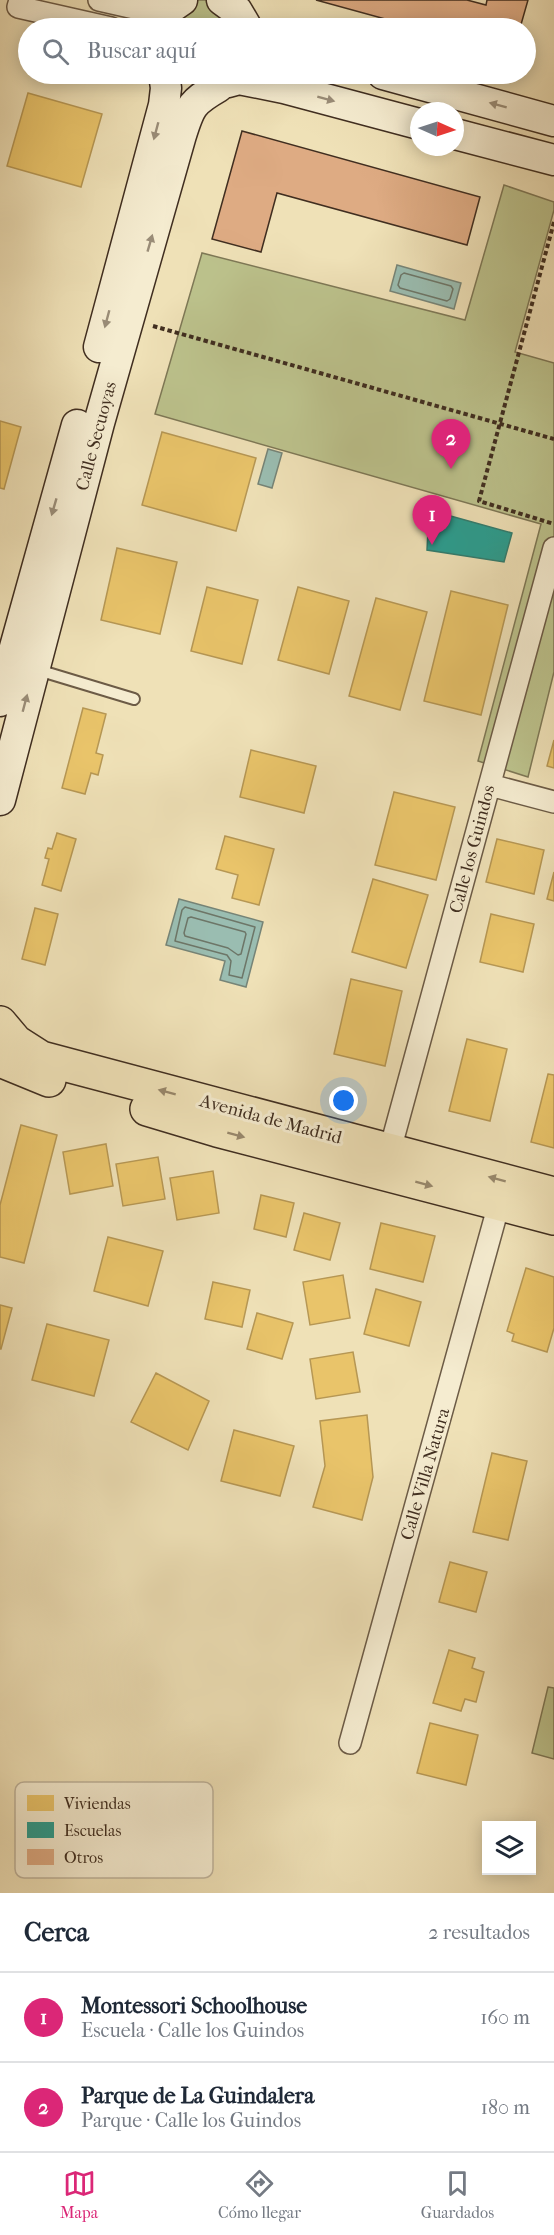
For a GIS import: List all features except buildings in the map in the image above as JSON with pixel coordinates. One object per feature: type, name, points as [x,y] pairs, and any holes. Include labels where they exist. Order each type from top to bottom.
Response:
[{"type":"main road","name":"Calle Secuoyas","points":[[0,801],[16,655],[164,105],[166,84]]},
{"type":"main road","points":[[182,84],[203,90],[220,84]]},
{"type":"main road","name":"Calle Secuoyas","points":[[0,701],[99,423],[188,113],[198,98],[223,84]]},
{"type":"main road","points":[[262,84],[410,122]]},
{"type":"main road","points":[[419,84],[554,121]]},
{"type":"main road","points":[[464,136],[554,160]]},
{"type":"main road","name":"Avenida de Madrid","points":[[0,1023],[16,1042],[41,1058],[554,1194]]},
{"type":"main road","name":"Avenida de Madrid","points":[[0,1060],[41,1077],[217,1130],[554,1218]]},
{"type":"street","points":[[99,0],[142,10],[174,8]]},
{"type":"street","points":[[19,3],[74,18]]},
{"type":"street","name":"Calle los Guindos","points":[[390,1150],[554,548]]},
{"type":"street","points":[[490,785],[554,802]]},
{"type":"street","name":"Calle Villa Natura","points":[[350,1743],[499,1204]]},
{"type":"lane","points":[[16,655],[134,699]]},
{"type":"path","points":[[554,222],[479,501],[554,524]]},
{"type":"path","points":[[128,319],[554,439]]},
{"type":"green space","points":[[188,0],[213,0],[231,18],[171,18]]},
{"type":"green space","points":[[504,185],[554,202],[554,210],[515,352],[554,363],[554,672],[528,777],[478,761],[541,524],[155,414],[202,253],[465,320]]},
{"type":"green space","points":[[548,1687],[554,1688],[554,1759],[532,1753]]},
{"type":"water","points":[[397,265],[461,283],[454,309],[390,291]]},
{"type":"water","points":[[268,449],[282,453],[272,488],[258,484]]},
{"type":"water","points":[[179,899],[263,922],[246,987],[220,980],[225,961],[166,945]]},
{"type":"place","name":"Parque de La Guindalera","points":[[451,469]]},
{"type":"place","name":"Montessori Schoolhouse","points":[[432,545]]}]
